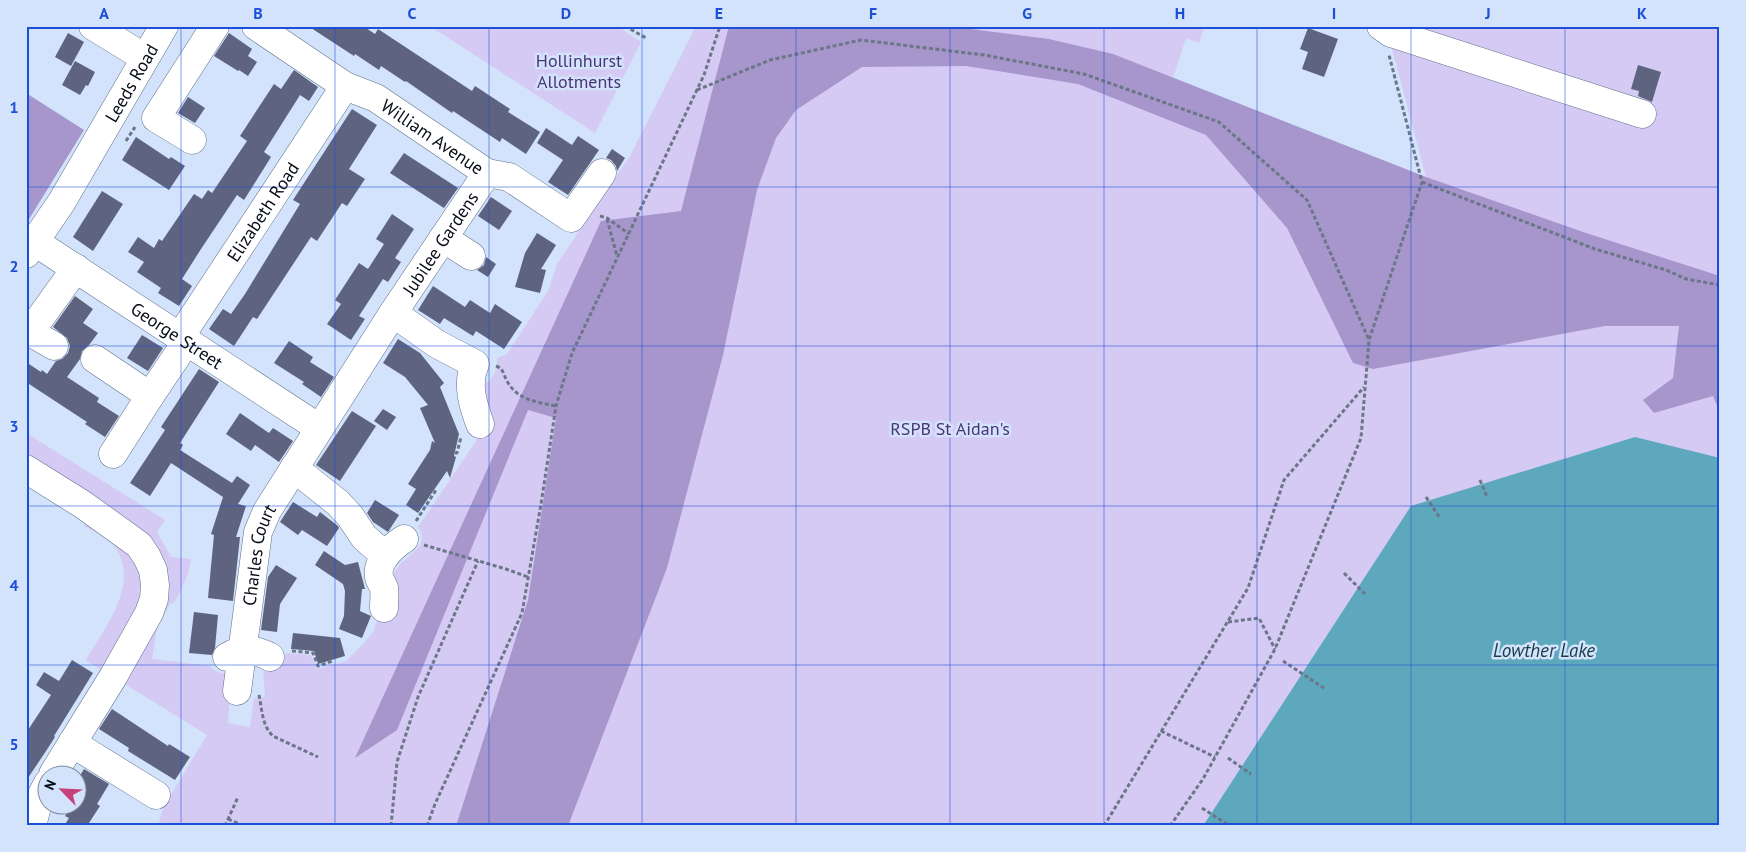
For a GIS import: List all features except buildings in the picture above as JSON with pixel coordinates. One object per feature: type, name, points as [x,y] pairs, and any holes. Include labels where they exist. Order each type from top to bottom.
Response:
[{"type":"street","points":[[93,26],[144,58]]},
{"type":"street","name":"Leeds Road","points":[[31,248],[61,203],[164,26]]},
{"type":"street","points":[[192,140],[156,118],[215,26]]},
{"type":"street","name":"William Avenue","points":[[256,26],[345,86],[376,98],[487,173],[509,177],[571,218]]},
{"type":"street","points":[[1384,36],[1391,33],[1642,114]]},
{"type":"street","name":"Elizabeth Road","points":[[113,454],[139,398],[183,339],[345,86]]},
{"type":"street","name":"Jubilee Gardens","points":[[319,428],[487,173]]},
{"type":"street","points":[[571,218],[602,173]]},
{"type":"street","points":[[443,238],[471,256]]},
{"type":"street","name":"George Street","points":[[31,248],[76,268],[319,428]]},
{"type":"street","points":[[54,346],[30,332],[76,268]]},
{"type":"street","name":"Jubilee Gardens","points":[[393,314],[437,344],[475,364]]},
{"type":"street","points":[[94,359],[139,398]]},
{"type":"street","points":[[475,364],[470,384],[480,424]]},
{"type":"street","name":"Charles Court","points":[[248,689],[258,532],[267,511],[319,428]]},
{"type":"street","points":[[294,468],[338,503],[350,516],[364,537],[390,556],[384,588],[384,608]]},
{"type":"street","points":[[26,469],[128,535],[147,556],[153,570],[155,584],[154,599],[149,613],[59,764]]},
{"type":"street","points":[[72,742],[156,795]]},
{"type":"street","points":[[32,826],[38,802]]},
{"type":"path","points":[[625,26],[646,38]]},
{"type":"path","points":[[427,826],[435,804],[522,613],[556,406],[572,353],[704,75],[720,26]]},
{"type":"path","points":[[1170,826],[1203,779],[1275,649],[1361,438],[1369,340],[1422,182],[1384,36]]},
{"type":"path","points":[[696,90],[770,60],[861,40],[984,55],[1084,74],[1218,122],[1307,200],[1369,340]]},
{"type":"path","points":[[1422,182],[1595,249],[1666,270],[1686,279],[1720,285]]},
{"type":"path","points":[[571,218],[586,212],[607,218],[628,234]]},
{"type":"path","points":[[607,218],[618,257]]},
{"type":"path","points":[[475,364],[498,366],[503,370],[511,388],[519,395],[528,400],[556,406]]},
{"type":"path","points":[[1104,826],[1248,588],[1284,480],[1364,386]]},
{"type":"path","points":[[1480,480],[1487,497]]},
{"type":"path","points":[[390,556],[435,489]]},
{"type":"path","points":[[1426,497],[1440,518]]},
{"type":"path","points":[[390,556],[440,551],[528,577]]},
{"type":"path","points":[[391,826],[397,762],[418,697],[478,562]]},
{"type":"path","points":[[1344,573],[1365,594]]},
{"type":"path","points":[[1228,622],[1259,618],[1275,649]]},
{"type":"path","points":[[249,655],[279,649],[313,653],[318,666],[333,660]]},
{"type":"path","points":[[1283,661],[1324,688]]},
{"type":"path","points":[[248,689],[269,732],[318,757]]},
{"type":"path","points":[[1162,731],[1215,757]]},
{"type":"path","points":[[1228,758],[1251,774]]},
{"type":"path","points":[[225,826],[238,798]]},
{"type":"path","points":[[1202,808],[1227,824]]},
{"type":"path","points":[[228,818],[244,826]]},
{"type":"green space","name":"Hollinhurst Allotments","points":[[430,26],[617,26],[641,42],[595,133]]},
{"type":"green space","name":"RSPB St Aidan's","points":[[696,26],[947,26],[969,29],[970,26],[1205,26],[1199,43],[1186,38],[1173,78],[1426,177],[1390,41],[1392,26],[1720,26],[1720,826],[158,826],[163,808],[207,735],[120,681],[165,586],[26,461],[26,433],[165,520],[157,532],[171,557],[191,559],[188,574],[175,602],[170,604],[157,628],[152,659],[210,666],[220,673],[232,670],[228,723],[250,727],[254,698],[265,697],[263,667],[272,668],[279,666],[284,661],[286,653],[311,655],[317,669],[346,661],[373,632],[378,617],[396,615],[393,589],[394,575],[397,568],[414,552],[421,542],[418,527],[478,438],[491,432],[481,386],[494,375],[497,367],[497,358],[507,354],[548,291],[557,264],[630,156]]},
{"type":"green space","points":[[90,518],[124,538],[148,593],[106,673],[86,660],[103,633],[118,602],[123,587],[124,572],[120,557],[111,542],[84,526]]},
{"type":"shaded area","points":[[729,26],[947,26],[1049,39],[1113,54],[1426,177],[1586,233],[1720,276],[1720,413],[1713,396],[1654,413],[1643,400],[1673,378],[1679,326],[1605,326],[1373,369],[1353,363],[1287,228],[1206,135],[1078,84],[966,66],[862,67],[796,110],[776,138],[757,190],[723,355],[667,568],[568,826],[456,826],[528,600],[556,418],[528,410],[397,730],[355,758],[601,221],[681,211]]},
{"type":"shaded area","points":[[26,93],[84,130],[26,224]]},
{"type":"water","name":"Lowther Lake","points":[[1635,437],[1720,458],[1720,826],[1203,826],[1411,506]]}]
